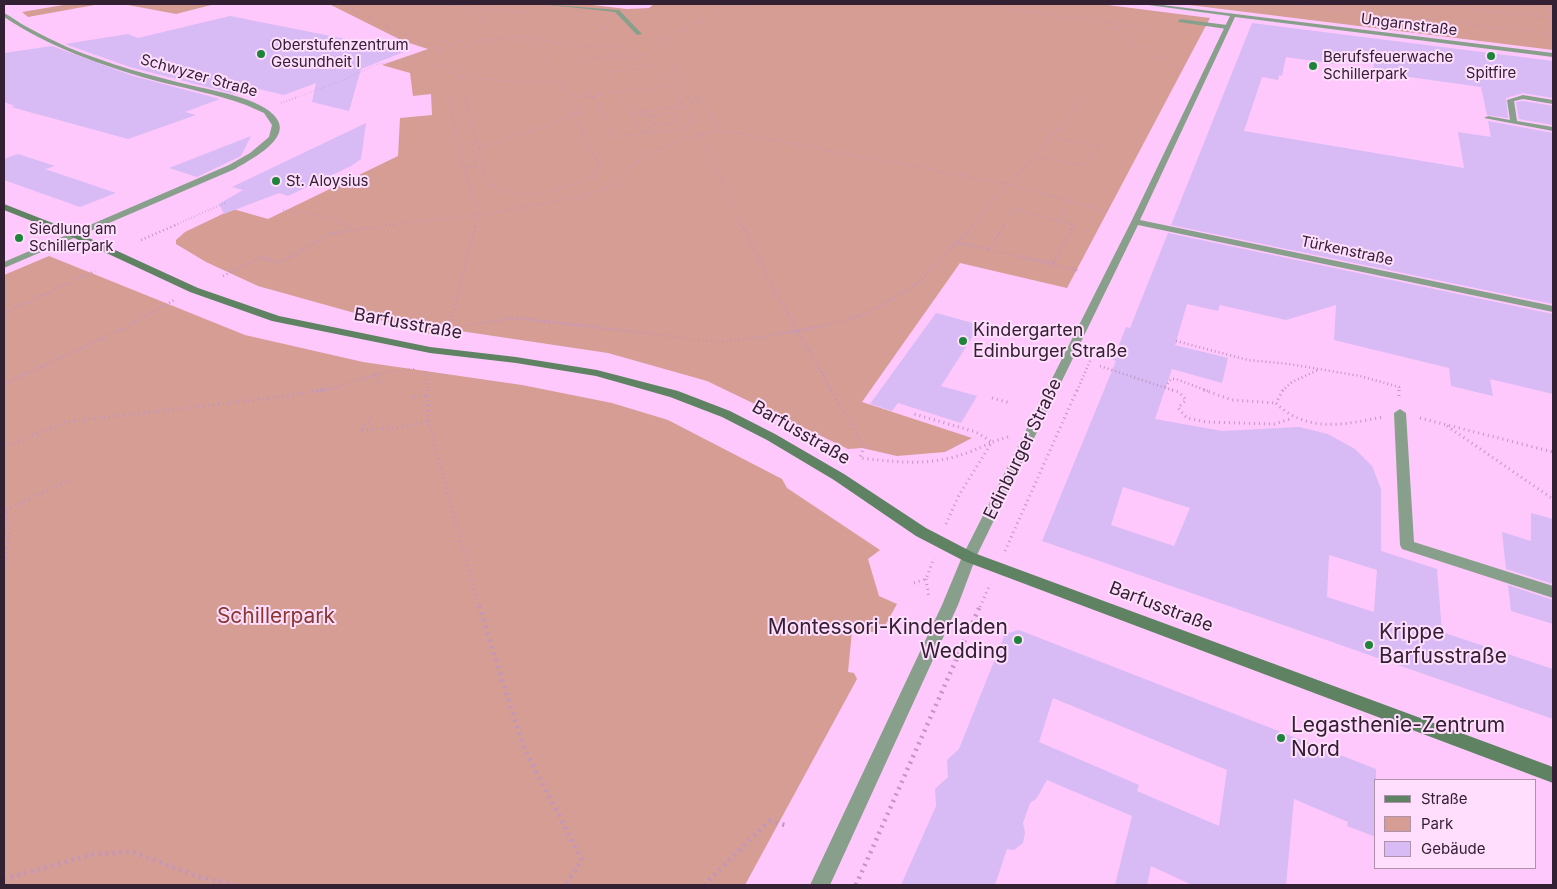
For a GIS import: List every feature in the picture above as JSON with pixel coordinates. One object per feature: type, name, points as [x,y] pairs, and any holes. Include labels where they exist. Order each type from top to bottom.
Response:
[{"type":"main road","name":"Barfusstraße","points":[[4,207],[75,235],[194,290],[276,319],[442,352],[553,365],[596,373],[674,394],[726,414],[771,437],[838,477],[921,532],[969,557],[1553,775]]},
{"type":"street","points":[[543,4],[617,11],[639,34]]},
{"type":"street","name":"Ungarnstraße","points":[[1143,4],[1553,55]]},
{"type":"street","name":"Schwyzer Straße","points":[[4,15],[37,36],[102,61],[255,106],[272,117],[276,125],[276,132],[265,146],[232,167],[75,235]]},
{"type":"street","name":"Edinburger Straße","points":[[820,885],[950,605],[969,557],[1135,222],[1233,15]]},
{"type":"street","points":[[1180,22],[1227,27]]},
{"type":"street","points":[[1514,122],[1510,100],[1523,98],[1553,102]]},
{"type":"street","points":[[1488,118],[1553,129]]},
{"type":"street","name":"Türkenstraße","points":[[1135,222],[1553,309]]},
{"type":"street","points":[[4,265],[75,235]]},
{"type":"street","points":[[1400,413],[1407,545],[1553,592]]},
{"type":"path","points":[[26,14],[79,4]]},
{"type":"path","points":[[341,4],[406,36],[440,49]]},
{"type":"path","points":[[406,36],[413,4],[464,5],[484,22],[490,38]]},
{"type":"path","points":[[660,48],[663,40],[737,4]]},
{"type":"path","points":[[449,328],[516,318],[719,342],[797,331],[856,317],[879,307],[918,282],[958,243],[1007,184],[1051,136],[1141,26],[971,4]]},
{"type":"path","points":[[1296,4],[1553,34]]},
{"type":"path","points":[[1429,4],[1553,18]]},
{"type":"path","points":[[1511,4],[1553,9]]},
{"type":"path","points":[[440,19],[448,45]]},
{"type":"path","points":[[1092,20],[1120,30],[1129,42],[1185,72]]},
{"type":"path","points":[[590,47],[601,27]]},
{"type":"path","points":[[278,104],[341,81],[378,64],[401,61],[448,45],[490,38],[537,38],[557,44],[642,48]]},
{"type":"path","points":[[514,40],[530,42],[538,46],[554,81],[599,165],[594,177],[570,188],[527,194],[496,189],[487,181],[459,76],[454,56],[457,50],[477,43],[514,40]]},
{"type":"path","points":[[590,47],[599,58],[642,133]]},
{"type":"path","points":[[651,48],[660,48]]},
{"type":"path","points":[[660,48],[721,130]]},
{"type":"path","points":[[440,49],[438,56],[464,168],[478,215],[449,328],[443,335]]},
{"type":"path","points":[[590,91],[573,60],[633,54],[636,56]]},
{"type":"path","points":[[636,56],[639,64]]},
{"type":"path","points":[[599,58],[614,60],[648,56],[694,121],[686,124],[678,122],[654,125],[642,133]]},
{"type":"path","points":[[614,60],[618,66]]},
{"type":"path","points":[[607,72],[618,66],[639,64],[656,67]]},
{"type":"path","points":[[441,66],[451,65],[453,75],[459,76],[563,80],[570,92],[576,96],[594,98],[602,94],[679,85]]},
{"type":"path","points":[[607,72],[656,67]]},
{"type":"path","points":[[676,69],[668,70],[692,102],[700,101]]},
{"type":"path","points":[[582,96],[590,91],[602,94]]},
{"type":"path","points":[[479,147],[524,134],[572,114],[581,113],[575,101],[576,96]]},
{"type":"path","points":[[594,98],[614,137],[685,128],[686,124]]},
{"type":"path","points":[[631,113],[684,106]]},
{"type":"path","points":[[631,113],[648,116],[672,113],[684,106]]},
{"type":"path","points":[[672,113],[678,122]]},
{"type":"path","points":[[648,116],[654,125]]},
{"type":"path","points":[[223,276],[261,257],[279,262],[332,233],[349,229],[478,215],[557,203],[600,191],[615,184],[628,168],[651,152],[701,133],[721,130],[1007,184],[1109,212]]},
{"type":"path","points":[[701,133],[712,163],[765,275],[864,446],[860,458],[903,463],[926,463],[974,452],[992,442],[1033,428]]},
{"type":"path","points":[[1034,156],[1085,166],[1100,146],[1051,136]]},
{"type":"path","points":[[464,168],[476,166],[471,144],[478,143]]},
{"type":"path","points":[[1058,221],[1070,201]]},
{"type":"path","points":[[142,240],[225,203]]},
{"type":"path","points":[[988,250],[1015,209],[1074,225],[1053,264]]},
{"type":"path","points":[[283,210],[338,219],[347,225],[349,229]]},
{"type":"path","points":[[958,243],[1080,271]]},
{"type":"path","points":[[4,313],[95,271]]},
{"type":"path","points":[[4,384],[126,327],[194,290]]},
{"type":"path","points":[[1176,341],[1248,360],[1289,364],[1360,376],[1398,387],[1400,413]]},
{"type":"path","points":[[856,885],[1094,351]]},
{"type":"path","points":[[1100,366],[1165,387],[1184,396],[1186,400],[1178,408],[1186,418],[1195,421],[1274,424],[1294,418],[1332,424],[1360,422],[1400,413],[1553,452]]},
{"type":"path","points":[[4,446],[65,422],[263,399],[334,388],[375,375],[414,369]]},
{"type":"path","points":[[1276,403],[1278,394],[1290,383],[1318,370]]},
{"type":"path","points":[[426,371],[428,422],[489,642],[523,746],[582,860],[565,885]]},
{"type":"path","points":[[375,375],[380,384]]},
{"type":"path","points":[[1165,387],[1171,380],[1176,380],[1232,400],[1276,403],[1294,418]]},
{"type":"path","points":[[414,397],[426,396]]},
{"type":"path","points":[[992,398],[1010,403]]},
{"type":"path","points":[[914,414],[976,432],[992,442]]},
{"type":"path","points":[[372,417],[362,430],[389,429],[428,422]]},
{"type":"path","points":[[1445,424],[1553,499]]},
{"type":"path","points":[[956,501],[992,442]]},
{"type":"path","points":[[4,571],[9,535],[5,509],[72,479]]},
{"type":"path","points":[[704,885],[769,821],[785,825]]},
{"type":"path","points":[[4,879],[94,854],[133,852],[199,877],[236,885]]},
{"type":"green space","points":[[69,4],[100,4],[28,17],[22,12]]},
{"type":"green space","points":[[215,4],[176,14],[128,5]]},
{"type":"green space","points":[[329,4],[584,4],[627,9],[649,8],[654,4],[1100,4],[1210,18],[1067,288],[960,263],[862,402],[972,438],[945,452],[897,456],[862,448],[848,449],[707,381],[608,353],[440,328],[437,336],[258,286],[206,262],[176,244],[176,240],[185,232],[233,209],[268,219],[398,156],[400,118],[432,115],[431,94],[413,96],[410,73],[382,65],[428,49],[403,41]]},
{"type":"green space","points":[[1181,4],[1553,4],[1553,50]]},
{"type":"green space","name":"Schillerpark","points":[[49,256],[245,335],[363,362],[522,385],[612,403],[668,420],[782,479],[787,488],[880,550],[868,559],[879,596],[897,604],[883,629],[872,632],[852,631],[848,672],[854,673],[857,679],[745,885],[4,885],[4,275]]},
{"type":"building","name":"Oberstufenzentrum Gesundheit I","points":[[230,16],[406,51],[361,69],[349,111],[312,102],[316,83],[284,95],[250,87],[234,94],[130,67],[65,44],[128,34],[138,38]]},
{"type":"building","points":[[1252,23],[1553,61],[1553,98],[1523,93],[1506,98],[1508,118],[1487,115],[1481,87],[1373,72],[1374,62],[1336,57],[1334,64],[1286,57],[1282,76],[1279,75],[1278,80],[1262,77],[1244,131],[1464,168],[1458,132],[1491,137],[1488,121],[1553,133],[1553,304],[1171,225]]},
{"type":"building","points":[[52,46],[133,76],[220,99],[185,112],[196,115],[128,139],[11,107],[15,106],[4,102],[4,53]]},
{"type":"building","points":[[1523,101],[1553,106],[1553,125],[1519,119],[1516,102]]},
{"type":"building","points":[[366,123],[361,159],[351,166],[288,196],[279,193],[224,214],[219,204],[243,190],[232,187]]},
{"type":"building","points":[[251,136],[241,156],[197,177],[169,168]]},
{"type":"building","points":[[18,154],[55,166],[45,169],[116,193],[80,207],[4,180],[4,159]]},
{"type":"building","points":[[1168,233],[1553,314],[1553,394],[1490,379],[1493,396],[1451,386],[1449,368],[1334,340],[1336,305],[1286,320],[1220,305],[1218,311],[1187,304],[1175,345],[1228,358],[1222,383],[1172,369],[1155,419],[1222,431],[1299,427],[1328,434],[1355,449],[1372,466],[1381,489],[1381,551],[1437,569],[1442,632],[1553,669],[1553,719],[1042,541],[1116,361],[1113,360],[1126,327],[1130,328]],"holes":[[[1123,487],[1190,508],[1174,546],[1111,525]],[[1329,555],[1377,570],[1374,612],[1327,597]]]},
{"type":"building","points":[[936,313],[980,325],[941,386],[977,396],[961,423],[898,403],[892,411],[870,404]]},
{"type":"building","points":[[1531,513],[1553,519],[1553,584],[1506,569],[1502,532],[1531,541]]},
{"type":"building","points":[[1508,585],[1553,600],[1553,624],[1511,611]]},
{"type":"building","points":[[1019,630],[1376,769],[1376,779],[1374,779],[1374,836],[1347,826],[1348,822],[1294,799],[1286,885],[1192,885],[1151,866],[1147,885],[1115,885],[1132,816],[1047,780],[1036,799],[1030,803],[1023,823],[1025,832],[1023,843],[1014,850],[1007,849],[995,885],[901,885],[936,806],[935,789],[948,777],[947,760],[959,749],[1005,634]],"holes":[[[1053,698],[1227,770],[1219,826],[1137,791],[1139,785],[1039,742]]]},
{"type":"place","name":"Oberstufenzentrum Gesundheit I","points":[[261,54]]},
{"type":"place","name":"Spitfire","points":[[1491,56]]},
{"type":"place","name":"Berufsfeuerwache Schillerpark","points":[[1313,66]]},
{"type":"place","name":"St. Aloysius","points":[[276,181]]},
{"type":"place","name":"Siedlung am Schillerpark","points":[[19,238]]},
{"type":"place","name":"Kindergarten Edinburger Straße","points":[[963,341]]},
{"type":"place","name":"Montessori-Kinderladen Wedding","points":[[1018,640]]},
{"type":"place","name":"Krippe Barfusstraße","points":[[1369,645]]},
{"type":"place","name":"Legasthenie-Zentrum Nord","points":[[1281,738]]}]
